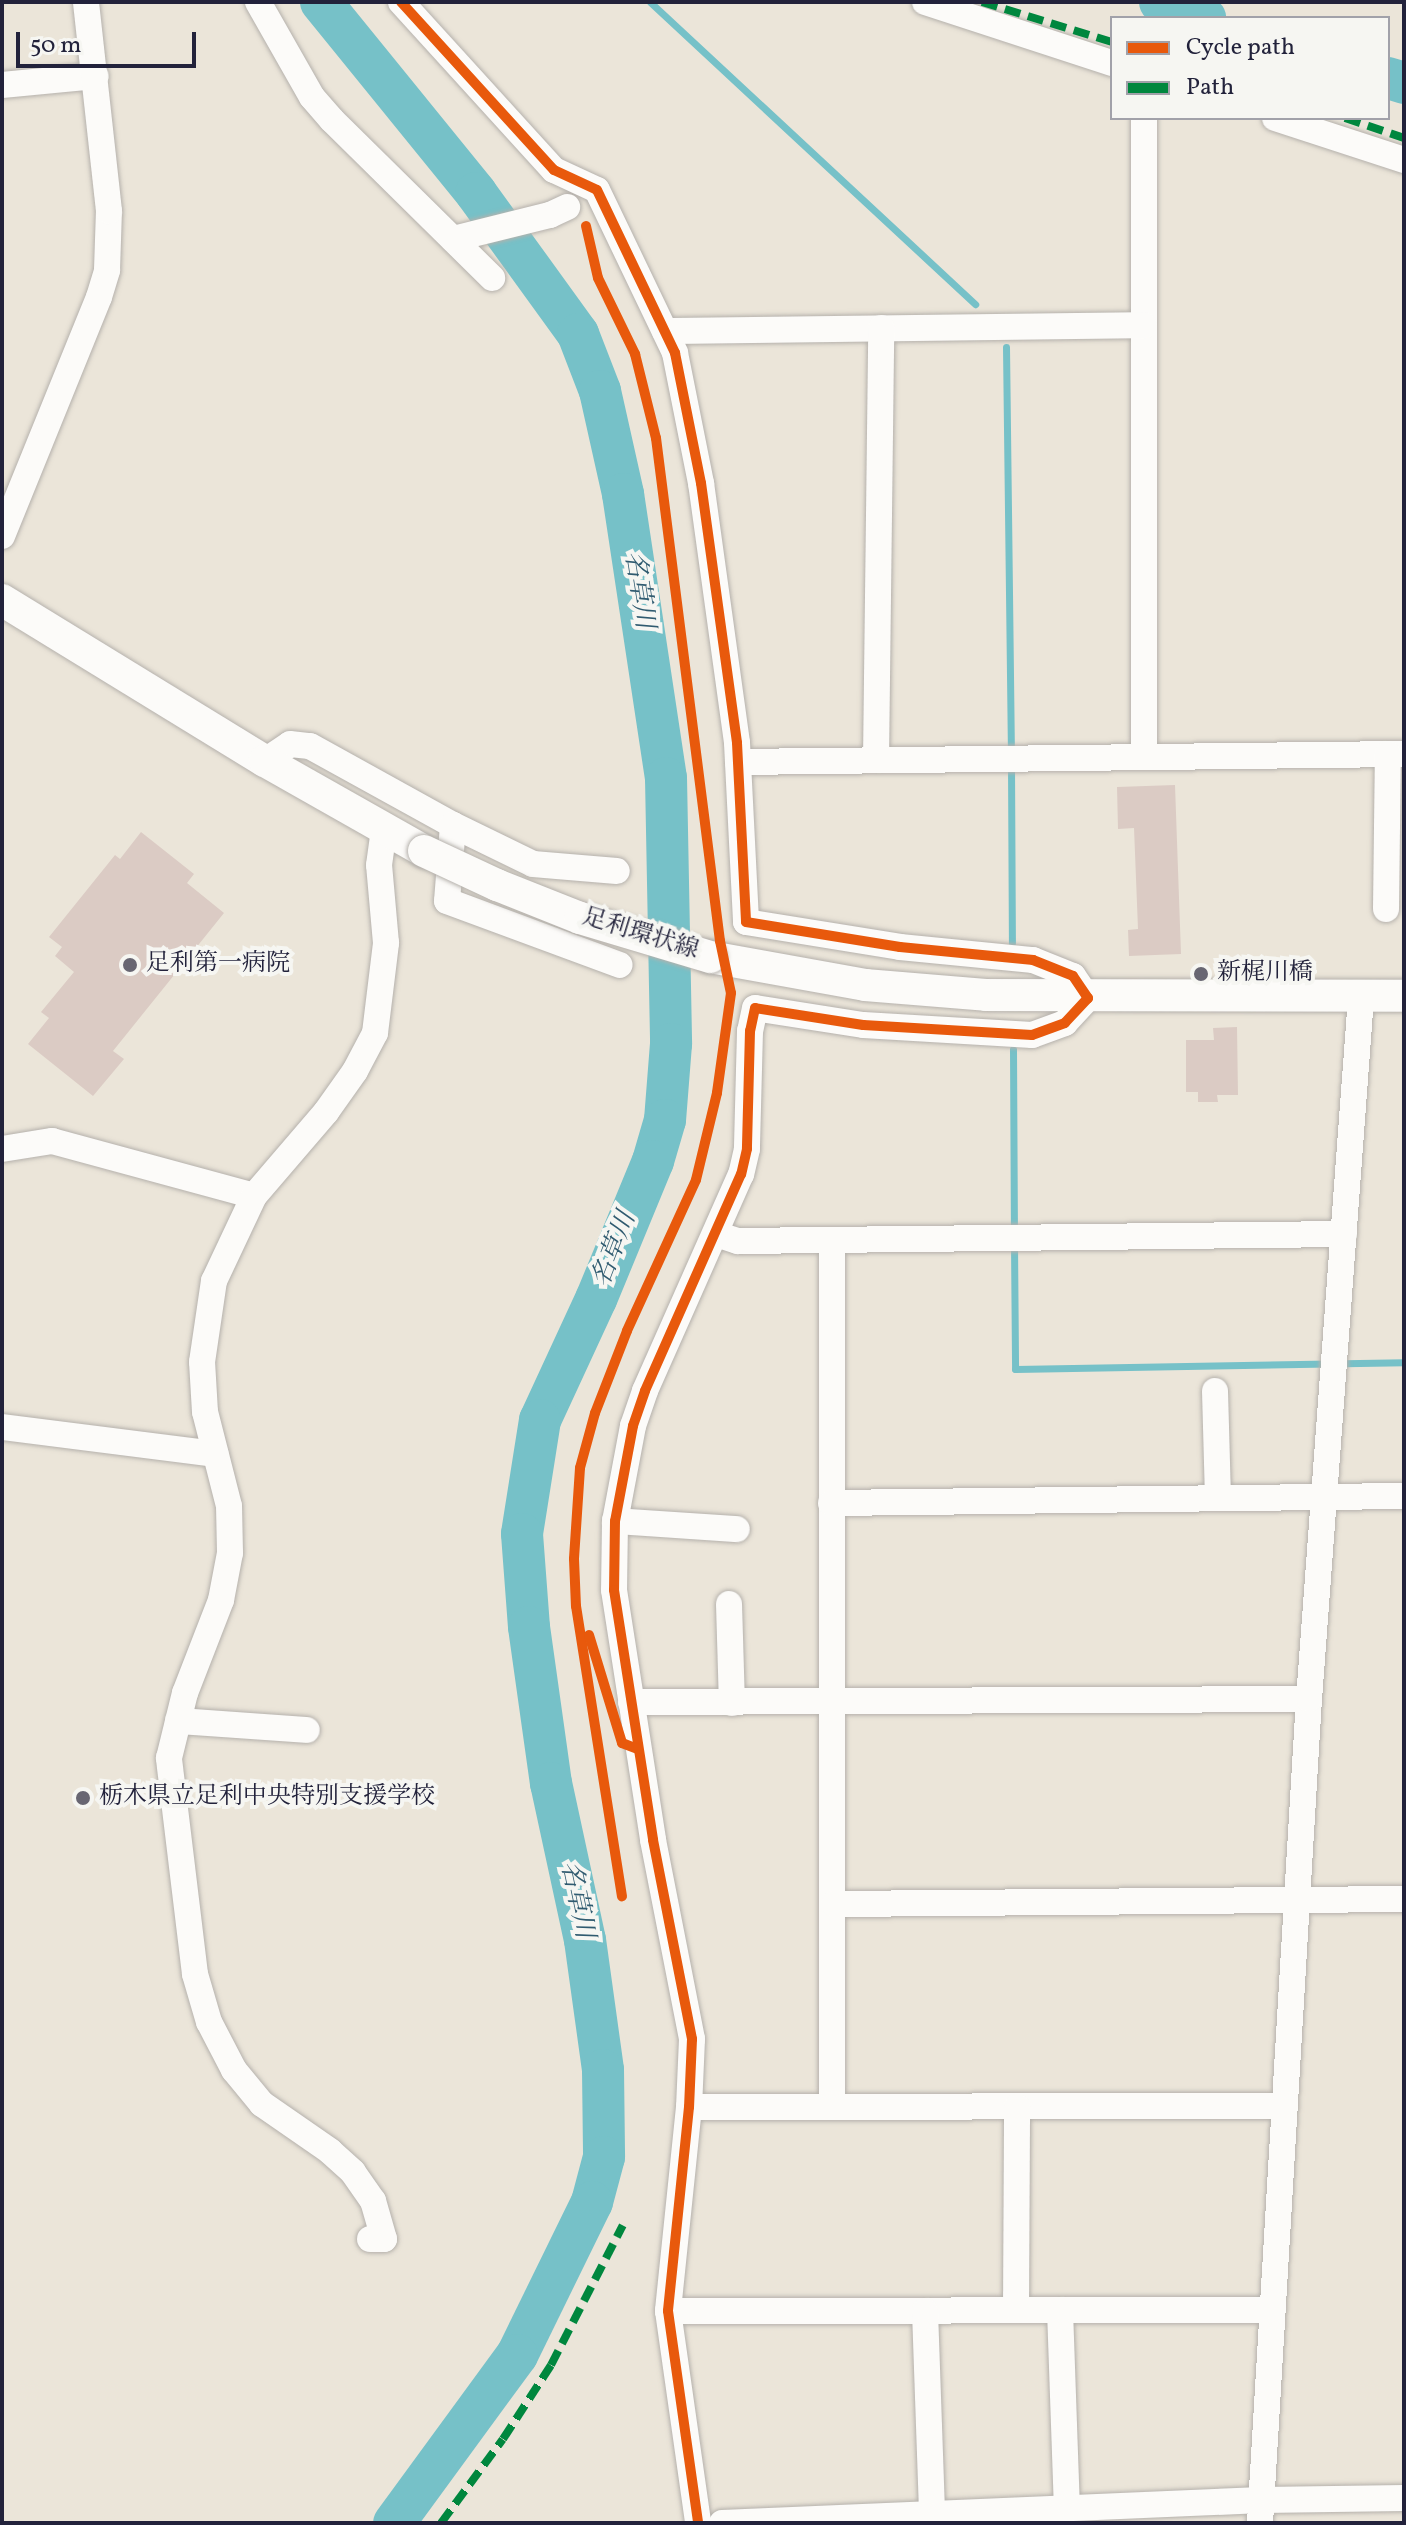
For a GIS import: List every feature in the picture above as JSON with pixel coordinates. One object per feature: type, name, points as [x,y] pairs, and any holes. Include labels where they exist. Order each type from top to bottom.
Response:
[{"type":"main road","name":"足利環状線","points":[[2,600],[265,761],[424,851],[497,885],[580,918],[710,957],[865,985],[986,995],[1088,998],[1404,996]]},
{"type":"street","points":[[2,536],[89,325],[107,270],[109,211],[86,2]]},
{"type":"street","points":[[258,2],[285,44],[312,97],[460,236],[492,278]]},
{"type":"street","points":[[401,2],[554,170],[597,190],[665,331],[683,389],[701,483],[738,762],[746,922],[900,947],[1033,960],[1073,976],[1088,998],[1065,1023],[1032,1035],[863,1025],[755,1008],[750,1031],[752,1087],[747,1149],[716,1234],[645,1391],[630,1439],[615,1521],[614,1590],[631,1702],[692,2039],[689,2107],[668,2311],[698,2523]]},
{"type":"street","points":[[925,2],[1110,62]]},
{"type":"street","points":[[2,85],[96,76]]},
{"type":"street","points":[[1144,120],[1144,757]]},
{"type":"street","points":[[1281,120],[1404,160]]},
{"type":"street","points":[[460,236],[558,211]]},
{"type":"street","points":[[665,331],[1144,325]]},
{"type":"street","points":[[876,760],[881,328]]},
{"type":"street","points":[[265,761],[290,744],[310,746],[453,825],[533,864],[617,871]]},
{"type":"street","points":[[738,762],[1396,754],[1386,909]]},
{"type":"street","points":[[453,825],[447,901],[620,965]]},
{"type":"street","points":[[370,2239],[384,2239],[373,2201],[353,2172],[330,2151],[262,2104],[234,2070],[209,2022],[195,1974],[169,1758],[178,1721],[221,1600],[230,1553],[229,1506],[205,1412],[202,1362],[214,1281],[254,1196],[326,1112],[355,1071],[375,1033],[386,943],[379,865],[384,829]]},
{"type":"street","points":[[1261,2511],[1309,1699],[1327,1497],[1361,997]]},
{"type":"street","points":[[2,1149],[52,1141],[254,1196]]},
{"type":"street","points":[[716,1234],[738,1241],[1344,1234]]},
{"type":"street","points":[[832,1240],[832,2107]]},
{"type":"street","points":[[1215,1391],[1218,1498]]},
{"type":"street","points":[[2,1427],[215,1454]]},
{"type":"street","points":[[831,1503],[1404,1496]]},
{"type":"street","points":[[615,1521],[737,1529]]},
{"type":"street","points":[[729,1604],[732,1703]]},
{"type":"street","points":[[631,1702],[1309,1699]]},
{"type":"street","points":[[178,1721],[307,1730]]},
{"type":"street","points":[[834,1904],[1404,1899]]},
{"type":"street","points":[[689,2107],[1284,2106]]},
{"type":"street","points":[[1016,2310],[1017,2107]]},
{"type":"street","points":[[1060,2310],[1067,2508]]},
{"type":"street","points":[[668,2311],[1271,2310]]},
{"type":"street","points":[[925,2311],[932,2514]]},
{"type":"street","points":[[722,2523],[1067,2508],[1261,2511],[1404,2498]]},
{"type":"building","points":[[1175,785],[1181,954],[1129,956],[1128,930],[1138,929],[1134,828],[1118,829],[1117,787]]},
{"type":"building","name":"足利第一病院","points":[[141,832],[194,874],[187,883],[224,913],[113,1051],[124,1059],[93,1096],[28,1044],[49,1018],[41,1012],[74,972],[55,956],[62,947],[49,937],[115,855],[120,859]]},
{"type":"building","points":[[1237,1027],[1238,1095],[1217,1095],[1218,1102],[1198,1102],[1198,1092],[1186,1092],[1186,1040],[1214,1040],[1213,1028]]},
{"type":"waterway","name":"名草川","points":[[321,2],[476,193],[578,334],[600,391],[623,494],[666,778],[671,1044],[665,1120],[653,1161],[596,1299],[540,1420],[522,1534],[529,1627],[551,1783],[585,1940],[603,2070],[604,2157],[592,2202],[517,2355],[394,2523]]},
{"type":"waterway","points":[[650,2],[975,304]]},
{"type":"waterway","points":[[1160,2],[1199,16]]},
{"type":"waterway","points":[[1390,79],[1404,83]]},
{"type":"waterway","points":[[1006,347],[1011,753]]},
{"type":"waterway","points":[[1011,766],[1012,943]]},
{"type":"waterway","points":[[1013,1049],[1014,1232]]},
{"type":"waterway","points":[[1014,1244],[1015,1369],[1404,1362]]},
{"type":"marked path","points":[[982,2],[1110,41]]},
{"type":"marked path","points":[[1351,120],[1404,138]]},
{"type":"marked path","points":[[441,2523],[503,2439],[551,2365],[623,2225]]},
{"type":"cycle path","points":[[401,2],[554,170],[597,190],[675,353],[701,483],[737,743],[746,922],[900,947],[1033,960],[1073,976],[1088,998],[1065,1023],[1032,1035],[863,1025],[755,1008],[750,1031],[747,1149],[741,1174],[645,1391],[633,1426],[615,1521],[614,1590],[653,1840],[692,2039],[689,2107],[668,2311],[698,2523]]},
{"type":"cycle path","points":[[586,226],[598,278],[635,354],[656,438],[720,941],[731,993],[717,1093],[696,1180],[627,1331],[595,1413],[580,1468],[574,1559],[576,1606],[622,1896]]},
{"type":"cycle path","points":[[589,1635],[622,1743],[638,1749]]},
{"type":"place","name":"足利第一病院","points":[[130,965]]},
{"type":"place","name":"新梶川橋","points":[[1201,974]]},
{"type":"place","name":"栃木県立足利中央特別支援学校","points":[[83,1798]]}]
